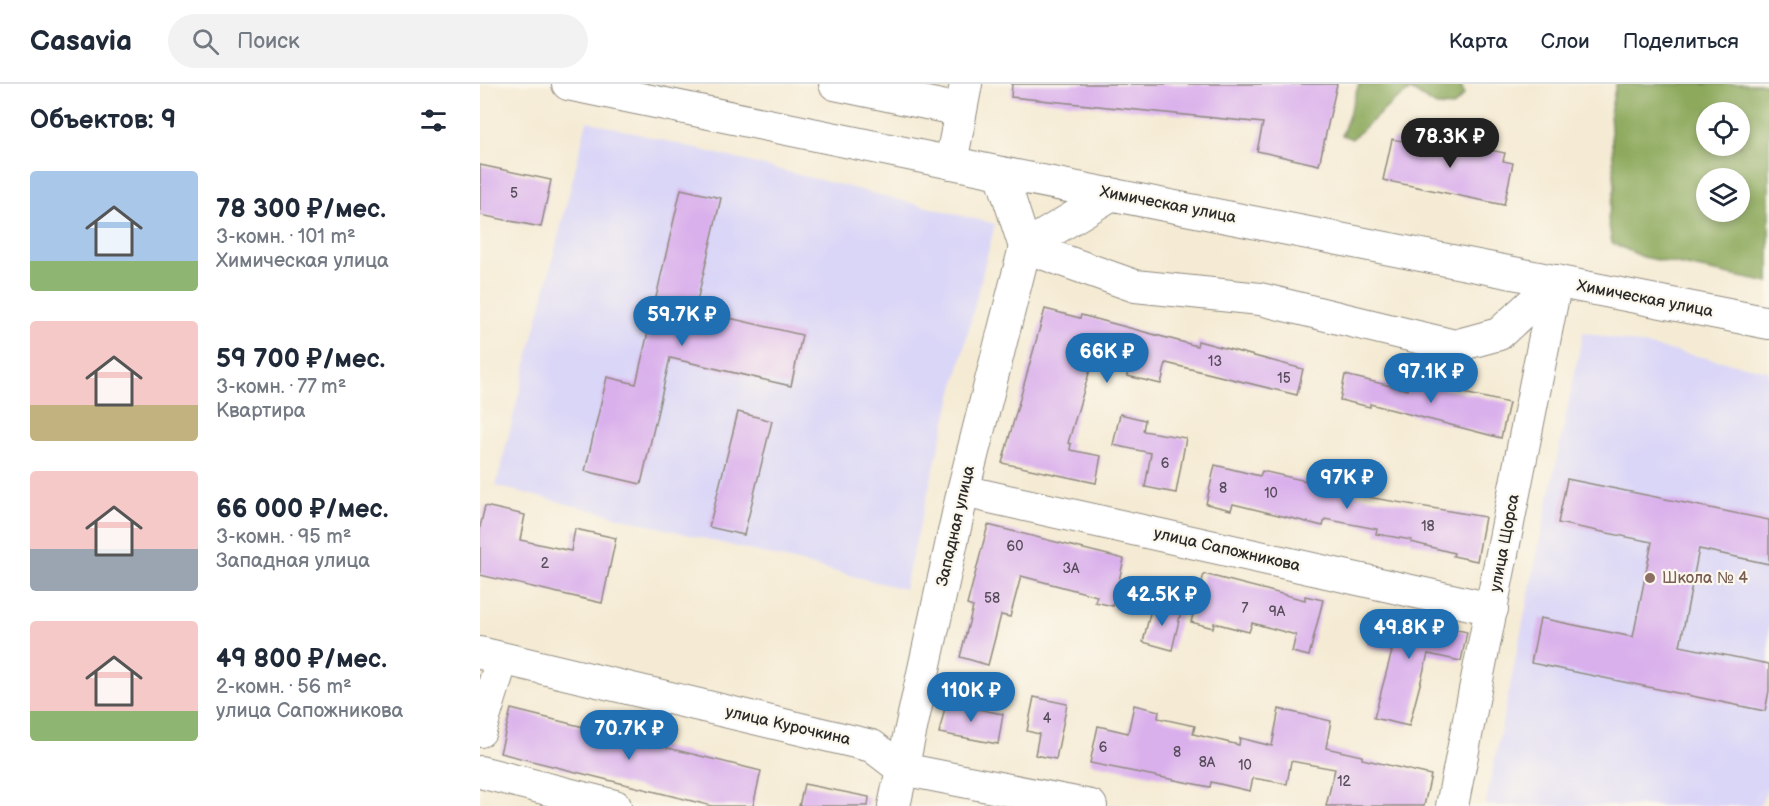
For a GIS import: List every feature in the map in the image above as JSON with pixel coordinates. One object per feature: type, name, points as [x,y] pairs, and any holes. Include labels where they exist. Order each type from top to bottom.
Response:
[{"type":"street","name":"Химическая улица","points":[[568,84],[651,92],[951,163],[1769,323]]},
{"type":"street","points":[[835,84],[963,97],[951,163]]},
{"type":"street","points":[[1001,173],[1025,247]]},
{"type":"street","points":[[1025,247],[1112,195]]},
{"type":"street","points":[[1025,247],[1135,286],[1260,299],[1455,346],[1499,334],[1556,281]]},
{"type":"street","name":"Западная улица","points":[[894,806],[963,491],[1025,247]]},
{"type":"street","name":"улица Щорса","points":[[1452,806],[1556,281]]},
{"type":"street","name":"улица Сапожникова","points":[[963,491],[1492,609]]},
{"type":"street","points":[[480,731],[491,656]]},
{"type":"street","name":"улица Курочкина","points":[[491,656],[872,746],[902,769],[1091,806]]},
{"type":"street","points":[[480,772],[615,806]]},
{"type":"shaded area","points":[[587,121],[995,224],[904,589],[496,486]]},
{"type":"shaded area","name":"Школа № 4","points":[[1583,332],[1769,371],[1769,786],[1760,806],[1485,806]]},
{"type":"green space","points":[[1359,84],[1461,84],[1464,95],[1453,107],[1436,106],[1411,90],[1392,103],[1352,139],[1342,135]]},
{"type":"green space","points":[[1616,84],[1769,84],[1769,283],[1643,257],[1612,243],[1608,218],[1615,188],[1610,113]]},
{"type":"building","points":[[1012,84],[1337,84],[1319,165],[1257,151],[1263,123],[1011,97]]},
{"type":"building","points":[[1420,136],[1505,153],[1503,161],[1513,163],[1504,205],[1383,180],[1392,139],[1418,144]]},
{"type":"building","points":[[480,165],[551,180],[541,227],[480,215]]},
{"type":"building","points":[[681,189],[721,198],[695,310],[802,335],[791,386],[670,358],[641,484],[585,471],[607,377],[636,384]]},
{"type":"building","points":[[1045,309],[1080,318],[1081,315],[1197,346],[1198,341],[1303,369],[1297,395],[1166,363],[1161,384],[1127,376],[1131,359],[1096,350],[1068,443],[1071,444],[1070,450],[1101,456],[1096,483],[1002,463]]},
{"type":"building","points":[[1345,375],[1408,390],[1410,381],[1509,403],[1501,438],[1370,404],[1370,407],[1340,400]]},
{"type":"building","points":[[738,412],[772,421],[744,535],[709,527]]},
{"type":"building","points":[[1120,414],[1145,420],[1143,431],[1186,438],[1176,493],[1145,487],[1151,453],[1113,445]]},
{"type":"building","points":[[1215,465],[1260,476],[1262,471],[1333,487],[1332,491],[1485,517],[1477,561],[1453,556],[1454,553],[1411,542],[1412,540],[1376,534],[1377,529],[1325,519],[1323,526],[1233,504],[1231,510],[1206,504]]},
{"type":"building","points":[[1567,479],[1769,520],[1769,564],[1699,549],[1680,646],[1769,664],[1769,691],[1765,711],[1531,663],[1540,618],[1633,637],[1652,542],[1558,523]]},
{"type":"building","points":[[485,506],[525,515],[520,540],[571,551],[575,529],[616,538],[602,603],[480,575],[480,527]]},
{"type":"building","points":[[988,525],[1124,559],[1113,606],[1095,602],[1097,596],[1021,576],[1010,617],[1001,615],[988,665],[960,657],[973,607],[967,605]]},
{"type":"building","points":[[1204,574],[1305,600],[1305,596],[1323,600],[1309,656],[1292,652],[1296,635],[1252,623],[1249,632],[1214,623],[1213,628],[1191,622]]},
{"type":"building","points":[[1152,605],[1181,612],[1172,650],[1143,642]]},
{"type":"building","points":[[1374,611],[1467,632],[1461,661],[1428,654],[1409,726],[1374,718],[1392,651],[1367,646]]},
{"type":"building","points":[[1034,697],[1067,704],[1056,759],[1035,755],[1039,734],[1027,731]]},
{"type":"building","points":[[947,699],[968,704],[967,707],[1003,714],[998,744],[939,733]]},
{"type":"building","points":[[1134,705],[1159,711],[1158,718],[1195,726],[1193,734],[1239,745],[1240,738],[1272,746],[1279,709],[1331,721],[1326,748],[1431,775],[1424,806],[1326,806],[1335,769],[1291,761],[1287,784],[1253,778],[1250,791],[1211,782],[1210,787],[1090,763],[1098,726],[1128,733]]},
{"type":"building","points":[[511,709],[761,771],[753,806],[712,806],[500,753]]},
{"type":"building","points":[[804,784],[869,797],[868,806],[799,806]]},
{"type":"place","name":"Школа № 4","points":[[1650,578]]}]
